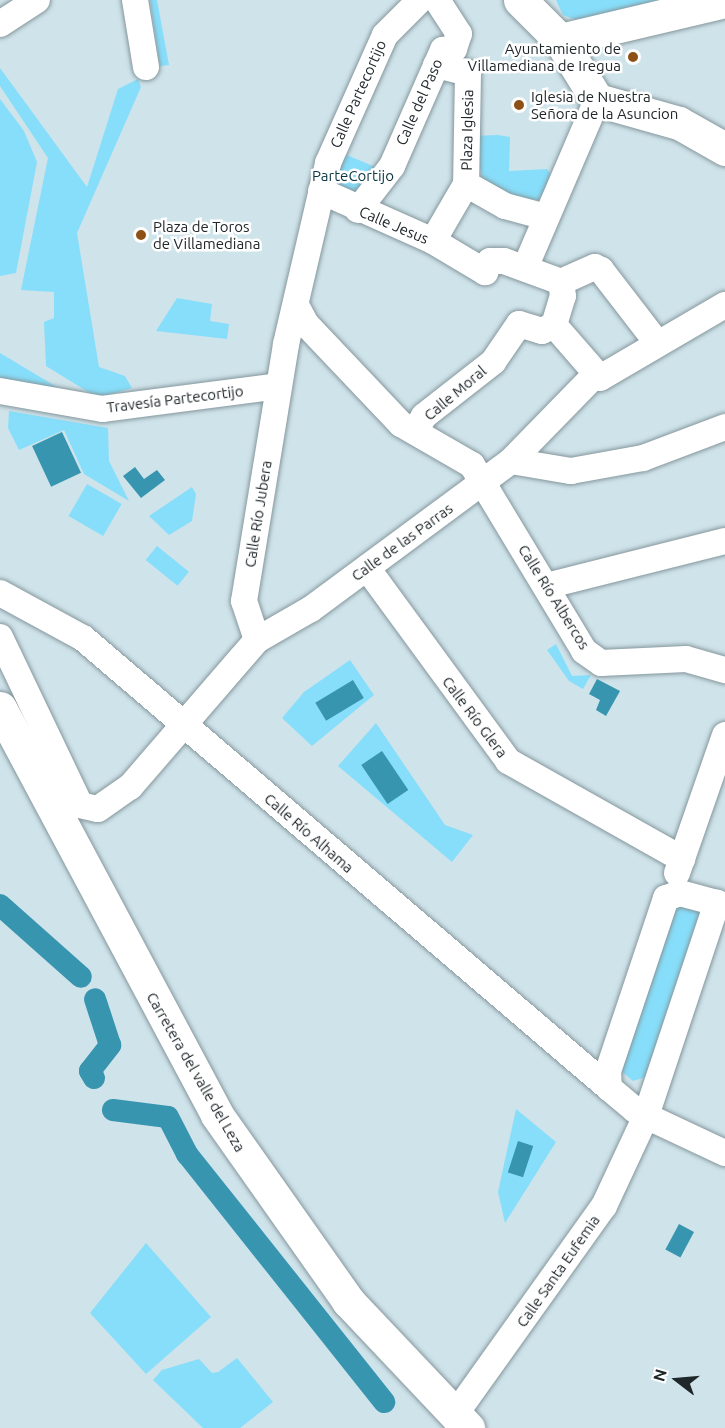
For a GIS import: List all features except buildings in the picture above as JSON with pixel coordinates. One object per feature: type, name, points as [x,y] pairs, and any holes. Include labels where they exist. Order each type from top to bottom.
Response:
[{"type":"main road","points":[[560,40],[725,1]]},
{"type":"main road","points":[[532,4],[560,40],[597,100],[679,123],[725,149]]},
{"type":"main road","name":"Carretera del valle del Leza","points":[[0,708],[217,1115],[348,1301],[461,1422]]},
{"type":"street","points":[[0,24],[37,0]]},
{"type":"street","points":[[135,0],[146,67]]},
{"type":"street","name":"Calle Partecortijo","points":[[279,386],[328,163],[380,44],[420,0]]},
{"type":"street","name":"Calle del Paso","points":[[358,210],[392,166],[443,50],[454,49],[459,34],[437,0]]},
{"type":"street","name":"Plaza Iglesia","points":[[433,241],[466,184],[468,73],[436,65]]},
{"type":"street","points":[[525,268],[543,216],[554,206],[597,100]]},
{"type":"street","name":"Plaza Iglesia","points":[[466,184],[505,206],[543,216]]},
{"type":"street","name":"Calle Jesus","points":[[321,191],[358,210],[433,241],[484,272],[490,261],[525,268],[561,282]]},
{"type":"street","points":[[596,374],[554,325],[563,296],[561,282],[595,267],[601,270],[658,344]]},
{"type":"street","name":"Calle de las Parras","points":[[0,637],[80,805],[98,809],[130,787],[258,640],[367,568],[511,460],[596,374],[600,378],[725,305]]},
{"type":"street","points":[[297,307],[306,324],[401,424],[416,429],[472,465],[484,481]]},
{"type":"street","name":"Calle Moral","points":[[416,429],[423,416],[493,362],[519,324],[542,331],[554,325]]},
{"type":"street","name":"Travesía Partecortijo","points":[[0,391],[102,409],[279,386]]},
{"type":"street","name":"Calle Río Jubera","points":[[258,640],[244,601],[279,386]]},
{"type":"street","points":[[511,460],[571,471],[643,458],[725,427]]},
{"type":"street","name":"Calle Río Albercos","points":[[484,481],[584,651],[601,663],[686,659],[725,670]]},
{"type":"street","points":[[546,586],[725,541]]},
{"type":"street","name":"Calle Río Glera","points":[[367,568],[508,761],[680,865]]},
{"type":"street","name":"Calle Río Alhama","points":[[0,593],[83,638],[615,1094]]},
{"type":"street","points":[[725,735],[610,1062],[615,1094],[646,1116],[725,1153]]},
{"type":"street","points":[[680,865],[684,886],[713,901]]},
{"type":"street","points":[[666,898],[713,901]]},
{"type":"street","name":"Calle Santa Eufemia","points":[[461,1422],[604,1206],[646,1116],[660,1078],[713,901]]},
{"type":"street","points":[[615,1094],[635,1102],[648,1096],[660,1078]]},
{"type":"green space","points":[[150,0],[157,0],[169,65],[160,66]]},
{"type":"green space","points":[[556,0],[669,0],[582,22],[563,15]]},
{"type":"green space","points":[[0,68],[87,187],[118,89],[138,79],[141,87],[77,233],[99,367],[125,376],[132,388],[98,398],[46,366],[44,322],[54,318],[54,292],[21,290],[48,158],[0,86]]},
{"type":"green space","points":[[0,99],[24,131],[37,162],[16,273],[0,276]]},
{"type":"green space","points":[[472,136],[510,137],[509,171],[547,169],[552,176],[539,200],[507,197],[483,180]]},
{"type":"green space","name":"ParteCortijo","points":[[342,153],[380,169],[359,202],[330,188]]},
{"type":"green space","points":[[177,298],[212,304],[210,321],[229,324],[227,339],[156,331]]},
{"type":"green space","points":[[0,353],[82,402],[0,386]]},
{"type":"green space","points":[[9,411],[108,428],[109,461],[129,501],[84,474],[64,430],[19,450],[8,428]]},
{"type":"green space","points":[[87,484],[122,504],[103,536],[69,516]]},
{"type":"green space","points":[[192,487],[196,494],[192,521],[169,535],[149,516]]},
{"type":"green space","points":[[157,546],[189,572],[178,586],[146,560]]},
{"type":"green space","points":[[556,644],[572,676],[591,675],[583,689],[569,681],[547,650]]},
{"type":"green space","points":[[350,660],[374,695],[312,746],[282,718],[304,692]]},
{"type":"green space","points":[[376,723],[445,825],[473,835],[452,862],[338,766]]},
{"type":"green space","points":[[679,903],[695,907],[702,917],[652,1075],[633,1081],[620,1070],[664,914]]},
{"type":"green space","points":[[516,1109],[556,1142],[505,1223],[498,1192]]},
{"type":"green space","points":[[146,1243],[211,1317],[146,1374],[90,1313]]},
{"type":"green space","points":[[237,1358],[273,1402],[240,1428],[203,1428],[153,1380],[162,1370],[199,1359],[212,1373],[218,1372]]},
{"type":"shaded area","points":[[62,432],[81,473],[51,487],[32,446]]},
{"type":"shaded area","points":[[135,467],[144,479],[157,470],[165,480],[141,498],[123,476]]},
{"type":"shaded area","points":[[597,679],[620,691],[606,716],[596,710],[600,700],[589,694]]},
{"type":"shaded area","points":[[353,680],[364,698],[326,721],[315,703]]},
{"type":"shaded area","points":[[382,751],[408,790],[388,804],[361,765]]},
{"type":"shaded area","points":[[518,1141],[533,1146],[523,1177],[508,1172]]},
{"type":"shaded area","points":[[679,1224],[694,1232],[680,1258],[665,1250]]},
{"type":"waterway","points":[[0,905],[81,977]]},
{"type":"waterway","points":[[94,1078],[90,1071],[110,1045],[95,999]]},
{"type":"waterway","points":[[113,1110],[168,1117],[187,1154],[384,1402]]},
{"type":"place","name":"Ayuntamiento de Villamediana de Iregua","points":[[633,57]]},
{"type":"place","name":"Iglesia de Nuestra Señora de la Asuncion","points":[[519,105]]},
{"type":"place","name":"Plaza de Toros de Villamediana","points":[[141,235]]}]
